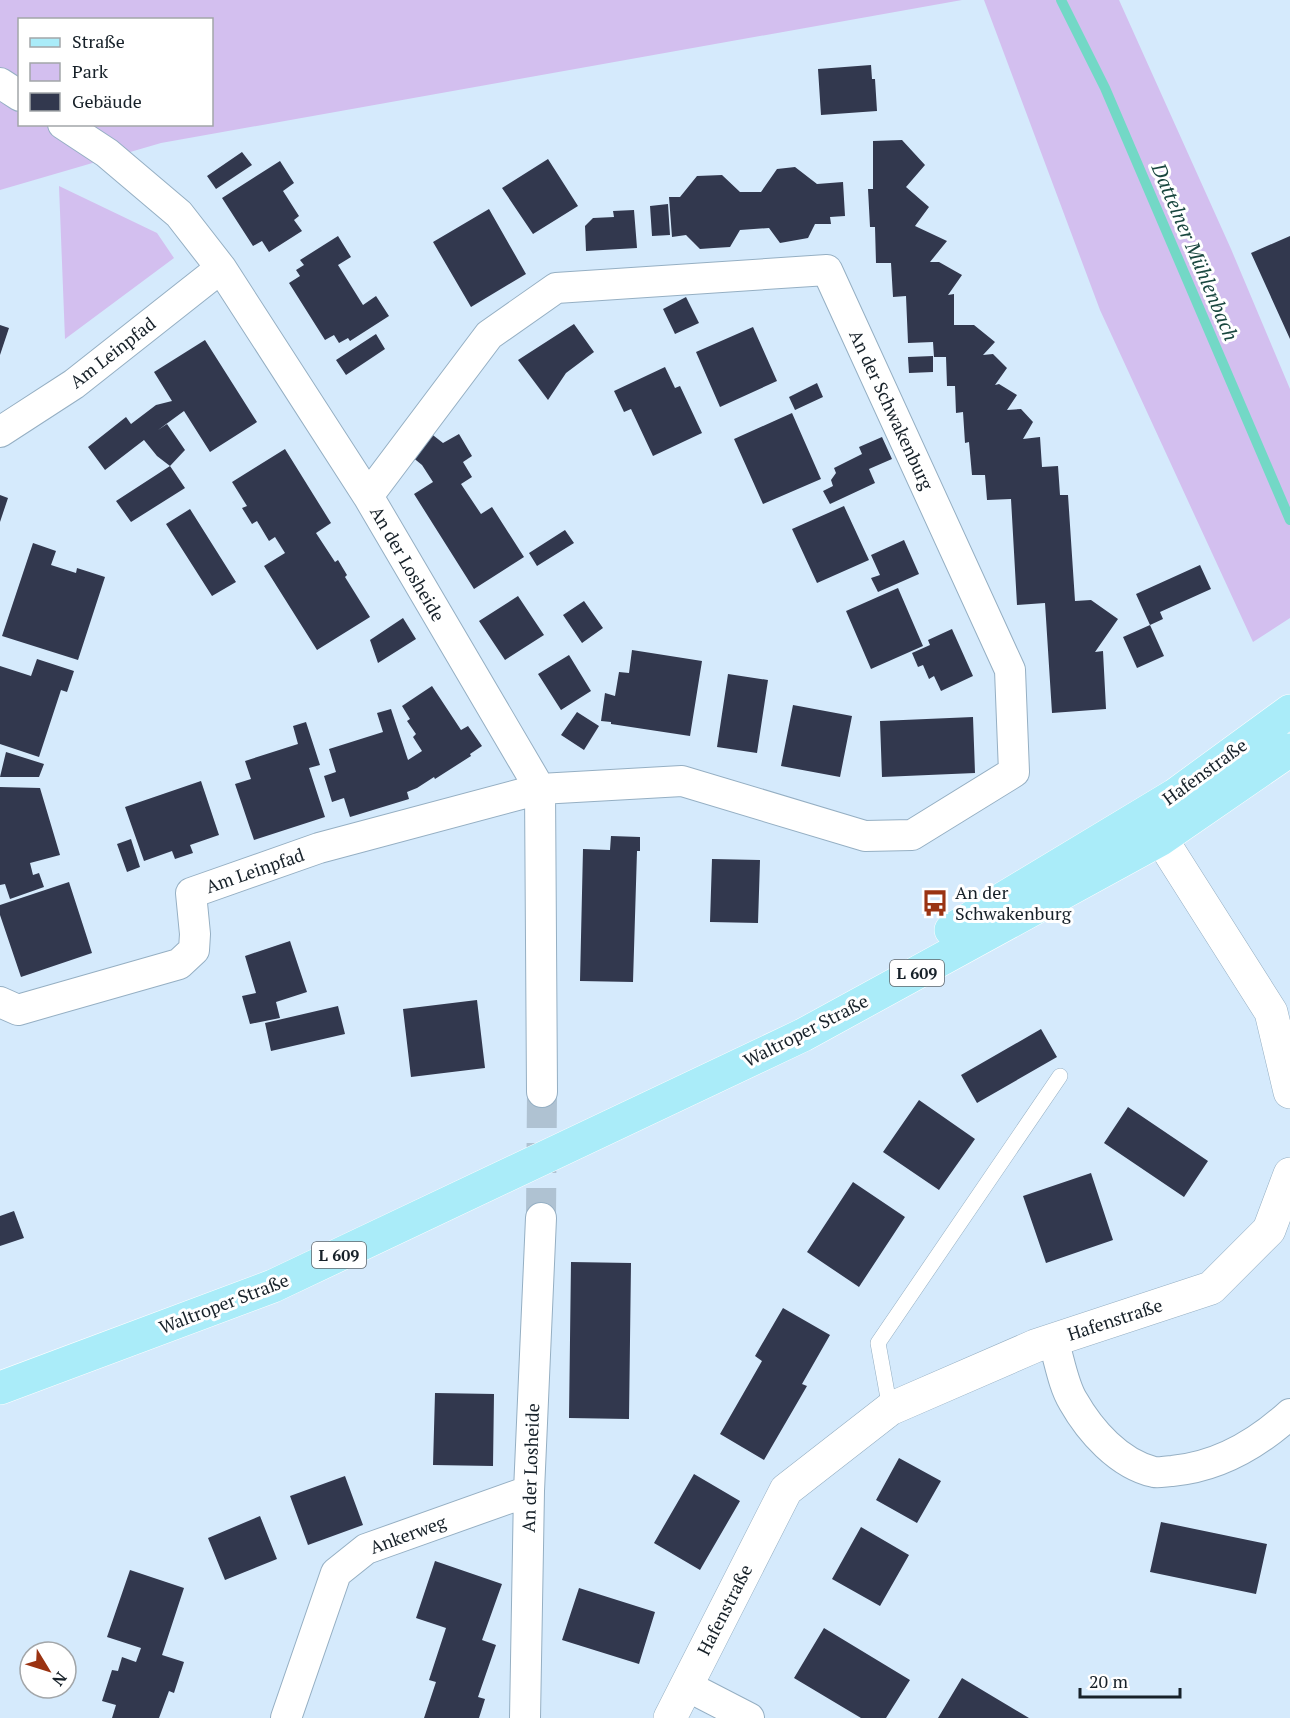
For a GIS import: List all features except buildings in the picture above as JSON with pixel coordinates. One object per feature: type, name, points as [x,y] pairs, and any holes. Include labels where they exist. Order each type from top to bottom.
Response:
[{"type":"main road","name":"Hafenstraße","points":[[1153,827],[1175,795],[1290,711]]},
{"type":"main road","name":"Hafenstraße","points":[[1153,827],[1290,750]]},
{"type":"main road","name":"Waltroper Straße","points":[[0,1388],[273,1286],[803,1035],[1153,827]]},
{"type":"street","points":[[0,83],[18,95]]},
{"type":"street","name":"An der Losheide","points":[[66,126],[107,153],[179,214],[221,268],[368,496],[540,789]]},
{"type":"street","name":"Am Leinpfad","points":[[0,432],[74,384],[221,268]]},
{"type":"street","name":"An der Schwakenburg","points":[[368,496],[489,335],[556,288],[827,270],[1010,670],[1014,772],[912,835],[865,836],[682,781],[540,789]]},
{"type":"street","points":[[540,789],[542,1092]]},
{"type":"street","name":"Am Leinpfad","points":[[0,1002],[18,1010],[179,964],[194,950],[195,934],[191,892],[319,848],[540,789]]},
{"type":"street","points":[[1153,827],[1271,1012],[1290,1092]]},
{"type":"street","name":"Hafenstraße","points":[[670,1718],[786,1490],[890,1409],[1035,1346],[1211,1288],[1269,1230],[1290,1174]]},
{"type":"street","name":"An der Losheide","points":[[525,1718],[529,1491],[541,1218]]},
{"type":"street","points":[[1053,1340],[1071,1399],[1093,1431],[1124,1460],[1155,1472],[1187,1470],[1228,1458],[1269,1433],[1290,1414]]},
{"type":"street","name":"Ankerweg","points":[[286,1718],[336,1573],[366,1549],[529,1491]]},
{"type":"street","points":[[687,1686],[750,1718]]},
{"type":"lane","points":[[890,1409],[878,1343],[1060,1076]]},
{"type":"green space","points":[[0,0],[962,0],[161,143],[0,190]]},
{"type":"green space","points":[[984,0],[1119,0],[1231,249],[1290,389],[1290,618],[1253,642],[1100,310]]},
{"type":"green space","points":[[59,186],[157,233],[174,258],[65,339]]},
{"type":"waterway","name":"Dattelner Mühlenbach","points":[[1061,0],[1105,88],[1290,520]]},
{"type":"tunnel","points":[[541,1218],[542,1092]]},
{"type":"place","name":"An der Schwakenburg","points":[[935,903]]}]
